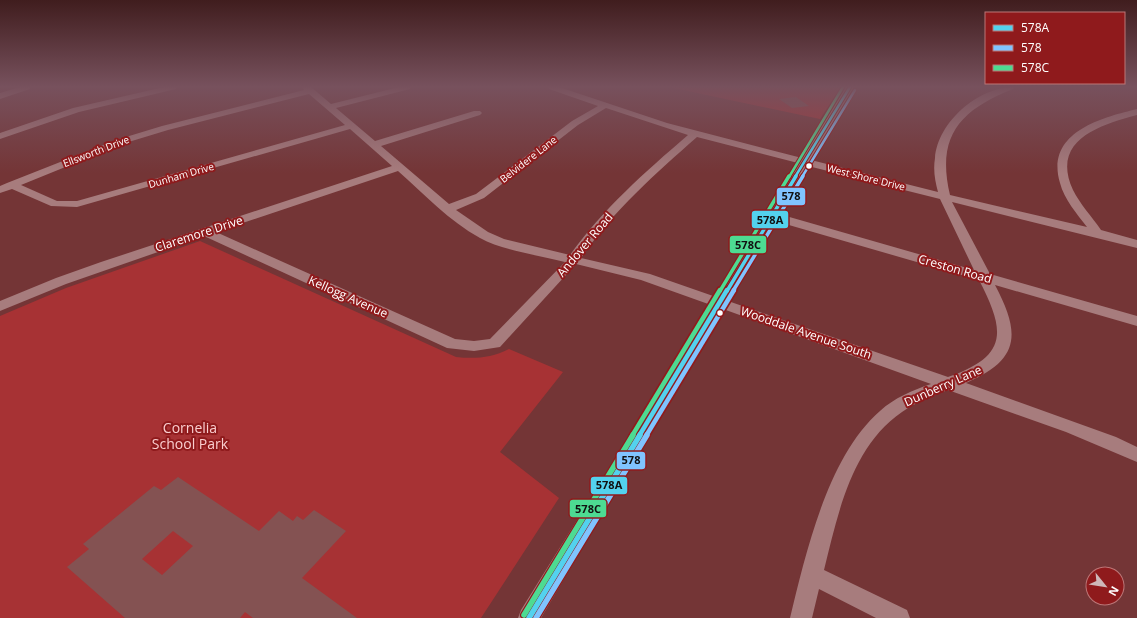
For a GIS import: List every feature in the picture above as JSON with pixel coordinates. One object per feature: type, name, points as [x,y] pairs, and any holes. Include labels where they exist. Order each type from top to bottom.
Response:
[{"type":"street","points":[[0,136],[59,116]]},
{"type":"street","name":"Ellsworth Drive","points":[[0,190],[95,150],[130,138],[210,116]]},
{"type":"street","name":"Wooddale Avenue South","points":[[340,116],[471,228],[500,242],[645,277],[1072,427],[1110,442],[1137,455]]},
{"type":"street","points":[[374,145],[468,116]]},
{"type":"street","name":"Belvidere Lane","points":[[448,208],[480,196],[575,123],[587,116]]},
{"type":"street","name":"West Shore Drive","points":[[639,116],[695,134],[1137,244]]},
{"type":"street","points":[[530,618],[832,116]]},
{"type":"street","name":"Dunberry Lane","points":[[801,618],[836,491],[856,450],[865,436],[887,414],[906,401],[968,377],[984,369],[995,359],[1003,347],[1006,334],[1005,321],[1000,307],[953,216],[945,196],[940,174],[939,157],[943,141],[959,116]]},
{"type":"street","points":[[1097,233],[1065,184],[1062,170],[1063,158],[1066,148],[1084,131],[1096,124],[1124,116]]},
{"type":"street","name":"Dunham Drive","points":[[11,186],[55,204],[77,204],[351,126]]},
{"type":"street","name":"Andover Road","points":[[495,343],[574,259],[592,233],[644,178],[695,134]]},
{"type":"street","name":"Claremore Drive","points":[[0,306],[61,281],[399,167]]},
{"type":"street","name":"Creston Road","points":[[772,216],[1137,320]]},
{"type":"street","name":"Kellogg Avenue","points":[[205,232],[452,344],[466,347],[480,347],[495,343]]},
{"type":"street","points":[[812,575],[899,618]]},
{"type":"green space","points":[[805,116],[822,116],[820,119]]},
{"type":"green space","name":"Cornelia School Park","points":[[200,241],[456,357],[483,357],[509,349],[563,372],[500,452],[559,498],[481,618],[0,618],[0,316],[66,288]]},
{"type":"building","points":[[178,477],[259,531],[279,511],[293,521],[297,516],[303,520],[314,510],[346,531],[302,578],[357,618],[253,618],[245,612],[240,618],[125,618],[67,567],[89,549],[83,544],[154,486],[161,490]],"holes":[[[173,531],[193,546],[162,575],[142,559]]]},
{"type":"transit line","name":"578C","points":[[524,615],[826,116]]},
{"type":"transit line","name":"578A","points":[[529,618],[833,116]]},
{"type":"transit line","name":"578","points":[[536,618],[839,116]]}]
